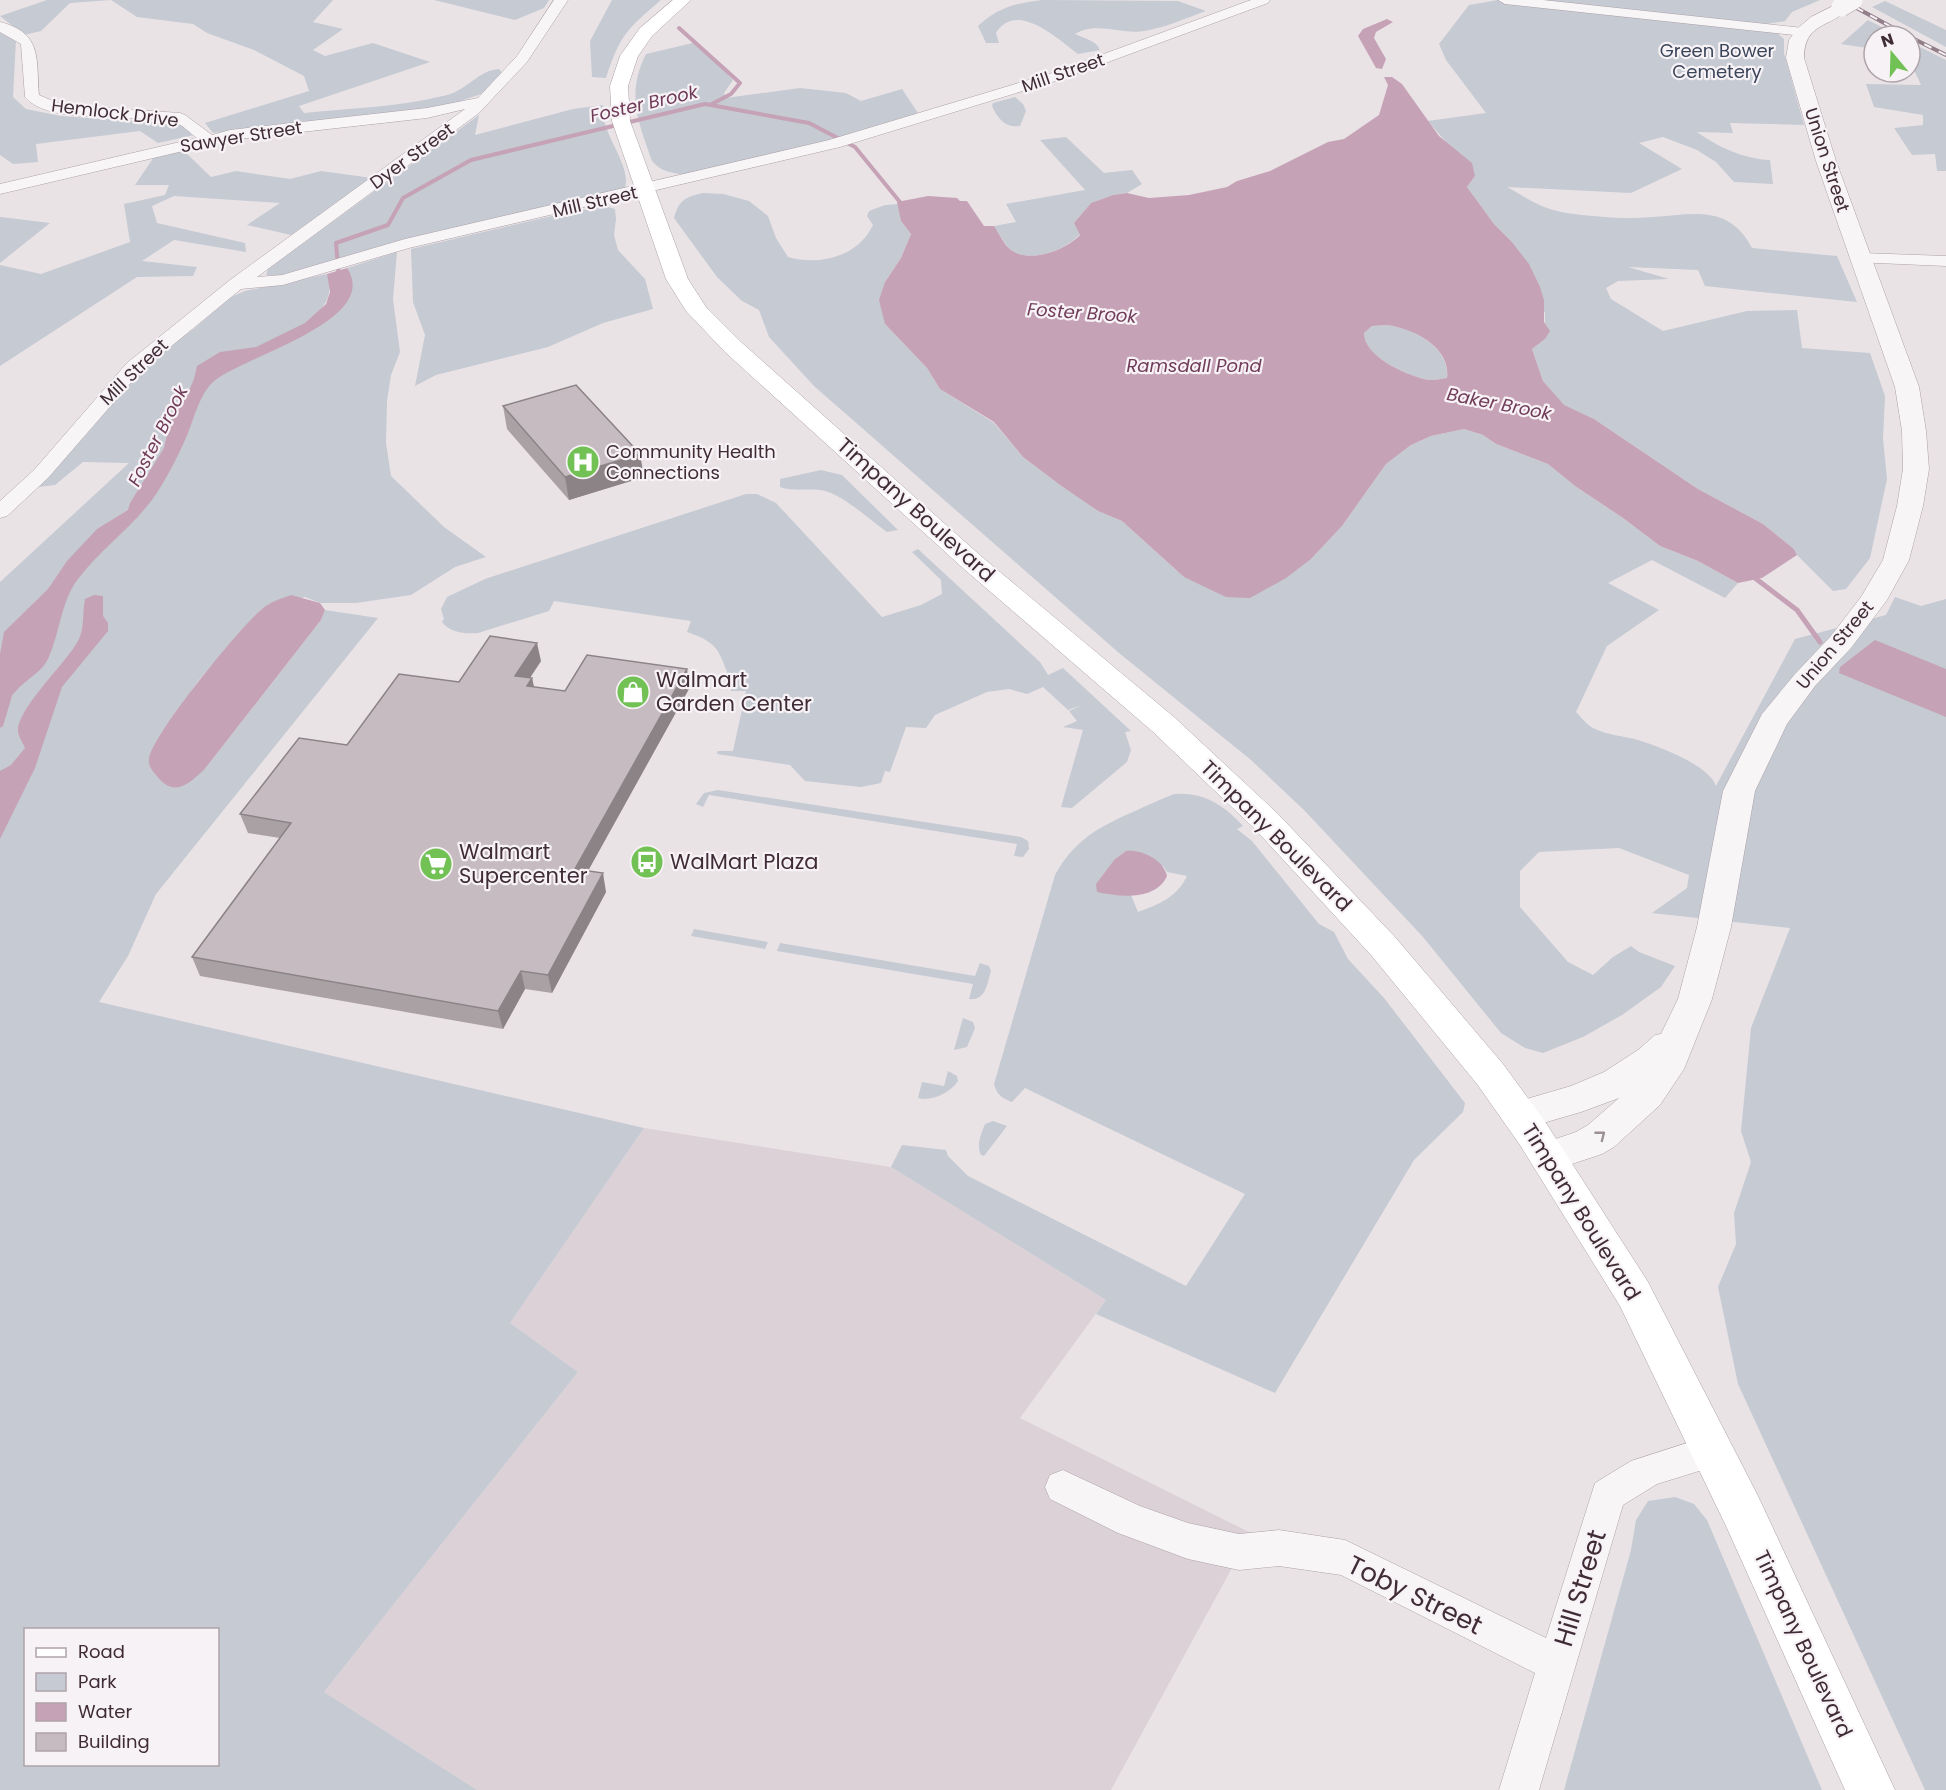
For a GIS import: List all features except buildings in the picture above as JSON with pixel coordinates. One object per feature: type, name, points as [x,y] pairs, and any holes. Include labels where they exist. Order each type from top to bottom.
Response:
[{"type":"main road","name":"Timpany Boulevard","points":[[683,0],[646,32],[629,56],[619,86],[621,124],[678,279],[697,311],[733,347],[974,563],[1162,724],[1266,821],[1330,887],[1422,990],[1490,1074],[1548,1157],[1634,1294],[1742,1511],[1870,1790]]},
{"type":"street","name":"Dyer Street","points":[[236,284],[342,205],[395,170],[485,100],[500,86],[547,27],[561,0]]},
{"type":"street","name":"Mill Street","points":[[0,513],[41,474],[134,367],[236,284],[283,280],[405,244],[834,144],[1057,76],[1263,0]]},
{"type":"street","points":[[1505,0],[1803,32],[1847,3]]},
{"type":"street","name":"Hemlock Drive","points":[[0,26],[24,39],[28,44],[32,97],[43,104],[61,109],[180,118],[208,139]]},
{"type":"street","name":"Union Street","points":[[1678,1035],[1695,999],[1714,927],[1739,791],[1773,721],[1804,680],[1841,642],[1873,600],[1896,560],[1910,506],[1916,470],[1914,431],[1907,387],[1826,161],[1795,58],[1794,46],[1803,32]]},
{"type":"street","name":"Sawyer Street","points":[[0,189],[104,166],[208,139],[427,113],[485,100]]},
{"type":"street","points":[[1860,258],[1946,261]]},
{"type":"street","points":[[1519,1115],[1571,1102],[1631,1077],[1652,1061],[1678,1035]]},
{"type":"street","points":[[1548,1157],[1589,1143],[1647,1095],[1671,1059],[1678,1035]]},
{"type":"street","name":"Hill Street","points":[[1519,1790],[1608,1495],[1624,1480],[1657,1467],[1712,1451]]},
{"type":"street","name":"Toby Street","points":[[1063,1487],[1131,1521],[1188,1542],[1239,1552],[1279,1548],[1345,1558],[1558,1664]]},
{"type":"shaded area","points":[[644,1128],[891,1167],[1106,1300],[1020,1418],[1251,1533],[1111,1790],[477,1790],[324,1692],[578,1372],[510,1323]]},
{"type":"green space","points":[[47,0],[111,0],[70,3],[41,31],[24,35],[0,16]]},
{"type":"green space","points":[[111,0],[333,0],[313,22],[343,29],[313,50],[325,56],[373,43],[430,62],[299,106],[304,113],[394,105],[429,99],[461,89],[492,70],[499,69],[503,74],[494,85],[481,94],[443,107],[213,133],[205,123],[309,91],[304,76],[254,50],[207,33],[193,24],[137,17]]},
{"type":"green space","points":[[434,0],[549,0],[544,8],[515,20]]},
{"type":"green space","points":[[612,0],[661,0],[626,34],[606,78],[592,77],[590,41]]},
{"type":"green space","points":[[1042,0],[1178,1],[1206,11],[1152,30],[1136,32],[1100,28],[1083,30],[1075,34],[1093,42],[1100,50],[1078,54],[1037,25],[1025,21],[1014,20],[1004,24],[996,33],[999,43],[986,43],[978,26],[985,20],[1007,7]]},
{"type":"green space","name":"Green Bower Cemetery","points":[[1498,0],[1820,0],[1792,12],[1785,21],[1767,24],[1784,39],[1784,53],[1804,125],[1730,123],[1733,133],[1697,132],[1732,151],[1770,160],[1773,184],[1734,182],[1716,162],[1697,150],[1663,137],[1639,143],[1682,169],[1631,193],[1507,187],[1542,206],[1576,214],[1630,218],[1682,214],[1709,215],[1733,224],[1752,248],[1837,256],[1857,302],[1705,286],[1698,270],[1628,267],[1669,279],[1618,281],[1606,288],[1611,299],[1663,331],[1747,311],[1797,310],[1802,348],[1870,353],[1885,396],[1883,439],[1887,479],[1870,558],[1846,589],[1833,591],[1797,555],[1794,549],[1763,524],[1698,489],[1594,419],[1563,405],[1543,381],[1532,349],[1545,339],[1545,313],[1511,241],[1494,224],[1467,187],[1475,176],[1428,121],[1486,113],[1446,60],[1439,44],[1469,5]]},
{"type":"green space","points":[[1885,1],[1946,30],[1946,47],[1922,34],[1922,24],[1903,24],[1872,7]]},
{"type":"green space","points":[[1868,20],[1876,24],[1864,24]]},
{"type":"green space","points":[[1862,25],[1862,47],[1841,44]]},
{"type":"green space","points":[[0,33],[16,40],[13,97],[26,109],[61,116],[181,124],[194,135],[158,143],[140,131],[36,144],[38,162],[13,164],[0,155]]},
{"type":"green space","points":[[697,42],[733,80],[724,93],[726,98],[800,88],[846,93],[861,101],[902,89],[918,113],[820,143],[689,175],[669,172],[652,161],[642,133],[635,95],[640,68],[646,54]]},
{"type":"green space","points":[[1922,48],[1946,60],[1946,171],[1937,171],[1935,154],[1912,155],[1894,128],[1923,125],[1923,115],[1874,107],[1866,84],[1921,85]]},
{"type":"green space","points":[[1015,97],[1023,104],[1026,111],[1020,126],[1010,126],[1003,122],[992,106],[993,103]]},
{"type":"green space","points":[[603,105],[606,126],[624,169],[625,188],[281,276],[266,275],[268,269],[479,115],[475,135],[573,109]]},
{"type":"green space","points":[[1066,137],[1104,173],[1132,170],[1142,184],[1127,193],[1113,195],[1091,203],[1074,223],[1080,234],[1066,245],[1037,255],[1019,254],[1009,248],[994,226],[1016,222],[1006,204],[1085,190],[1040,140]]},
{"type":"green space","points":[[182,149],[211,177],[236,171],[290,179],[321,171],[372,178],[291,235],[247,225],[280,203],[174,196],[152,206],[157,223],[245,243],[246,252],[174,240],[142,261],[197,267],[193,276],[137,277],[0,366],[0,265],[41,274],[130,242],[124,204],[165,195],[169,185],[135,185],[154,157]]},
{"type":"green space","points":[[703,193],[723,194],[749,201],[768,216],[776,238],[788,257],[800,260],[825,259],[848,252],[858,245],[873,225],[867,216],[869,211],[885,205],[899,204],[901,221],[911,234],[901,258],[885,282],[885,324],[927,368],[940,389],[994,423],[1023,457],[1060,485],[1098,511],[1122,521],[1184,577],[1311,559],[1342,526],[1386,464],[1411,445],[1431,436],[1464,429],[1548,464],[1575,486],[1660,546],[1698,561],[1738,583],[1725,598],[1652,560],[1608,583],[1659,610],[1607,646],[1576,712],[1593,728],[1638,740],[1683,758],[1704,771],[1712,778],[1716,786],[1795,639],[1886,615],[1895,597],[1921,606],[1946,599],[1946,1790],[1925,1790],[1738,1384],[1718,1287],[1736,1244],[1734,1213],[1751,1162],[1741,1131],[1751,1028],[1790,928],[1652,913],[1687,888],[1689,875],[1619,848],[1539,852],[1520,871],[1520,907],[1568,962],[1593,975],[1613,957],[1631,946],[1639,952],[1675,966],[1661,987],[1622,1015],[1583,1037],[1543,1053],[1525,1048],[1501,1033],[1423,937],[1304,810],[1251,760],[1119,653],[814,386],[769,337],[759,310],[742,301],[717,277],[674,218],[678,207],[684,200]]},
{"type":"green space","points":[[605,206],[615,209],[614,235],[618,250],[645,279],[653,309],[603,323],[548,347],[436,375],[415,386],[425,335],[413,302],[411,249]]},
{"type":"green space","points":[[1,217],[50,223],[0,263]]},
{"type":"green space","points":[[397,252],[393,299],[400,352],[391,375],[387,401],[386,443],[391,476],[444,527],[486,557],[455,567],[411,595],[356,603],[320,603],[305,597],[262,609],[199,680],[158,739],[204,770],[321,620],[325,610],[378,618],[156,894],[128,956],[99,1002],[644,1128],[510,1323],[578,1372],[324,1692],[477,1790],[0,1790],[0,582],[129,463],[83,462],[55,485],[38,487],[86,435],[148,361],[195,328],[231,297],[245,291],[327,274],[328,295],[317,313],[332,306],[347,268]]},
{"type":"green space","points":[[1387,325],[1419,335],[1428,341],[1443,357],[1447,378],[1430,380],[1416,377],[1386,363],[1378,356],[1366,341],[1364,333],[1372,326]]},
{"type":"green space","points":[[821,470],[842,475],[898,530],[887,532],[853,506],[831,493],[780,487],[780,479]]},
{"type":"green space","points":[[746,494],[757,494],[776,503],[882,617],[921,605],[942,594],[941,580],[912,552],[918,549],[1040,662],[1048,675],[1063,668],[1131,731],[1125,732],[1131,750],[1127,762],[1072,808],[1061,807],[1083,730],[1063,727],[1077,721],[1069,711],[1082,705],[1068,710],[1043,687],[1027,694],[1009,689],[987,692],[935,715],[926,728],[906,727],[890,772],[885,771],[881,783],[861,787],[805,781],[790,765],[717,754],[718,751],[733,751],[746,691],[731,691],[732,684],[717,650],[707,641],[687,632],[691,621],[554,601],[549,611],[478,633],[458,632],[445,626],[442,622],[444,619],[441,609],[447,597],[485,579]]},
{"type":"green space","points":[[718,790],[1021,837],[1028,841],[1029,849],[1023,857],[1014,856],[1017,844],[709,795],[703,807],[696,804],[704,793]]},
{"type":"green space","points":[[1174,794],[1195,795],[1213,801],[1243,826],[1237,829],[1252,841],[1319,924],[1334,932],[1348,959],[1384,998],[1465,1103],[1463,1112],[1414,1160],[1275,1393],[1096,1314],[1106,1300],[891,1167],[902,1145],[946,1150],[948,1156],[968,1176],[1186,1286],[1245,1194],[1025,1088],[1012,1102],[1008,1101],[998,1093],[994,1084],[1055,875],[1071,852],[1099,829]],"holes":[[[1126,851],[1164,867],[1167,872],[1187,876],[1173,895],[1154,906],[1138,912],[1131,895],[1105,894],[1115,859]]]},
{"type":"green space","points":[[694,929],[768,942],[765,949],[691,936]]},
{"type":"green space","points":[[780,943],[975,976],[980,963],[989,966],[991,971],[982,994],[975,999],[969,999],[973,984],[777,951]]},
{"type":"green space","points":[[963,1018],[973,1022],[975,1028],[967,1047],[954,1050]]},
{"type":"green space","points":[[948,1071],[957,1076],[958,1081],[951,1089],[929,1099],[918,1098],[922,1082],[944,1086]]},
{"type":"green space","points":[[993,1121],[1007,1126],[984,1156],[981,1155],[979,1147],[980,1140],[985,1124]]},
{"type":"green space","points":[[1675,1497],[1694,1504],[1707,1520],[1822,1790],[1564,1790],[1631,1550],[1636,1520],[1648,1501]]},
{"type":"water","points":[[1387,19],[1393,22],[1376,32],[1374,38],[1386,59],[1382,69],[1376,68],[1358,36],[1363,29]]},
{"type":"water","name":"Ramsdall Pond","points":[[1384,77],[1392,77],[1402,84],[1439,136],[1472,163],[1475,176],[1467,187],[1494,224],[1529,264],[1540,287],[1544,300],[1544,322],[1550,331],[1545,339],[1532,349],[1543,381],[1564,405],[1594,419],[1698,489],[1763,524],[1794,549],[1797,555],[1762,578],[1738,583],[1698,561],[1660,546],[1575,486],[1548,464],[1464,429],[1431,436],[1411,445],[1386,464],[1342,526],[1311,559],[1286,578],[1250,598],[1226,597],[1184,577],[1122,521],[1098,511],[1023,457],[994,422],[940,389],[927,368],[885,324],[879,300],[885,282],[901,258],[911,234],[901,221],[897,202],[928,196],[967,201],[984,226],[994,226],[1011,250],[1028,256],[1047,253],[1066,246],[1080,235],[1074,223],[1091,203],[1113,195],[1127,193],[1149,198],[1189,195],[1227,187],[1237,181],[1270,171],[1328,142],[1344,139],[1379,115],[1388,85]],"holes":[[[1372,326],[1397,327],[1419,335],[1437,349],[1447,367],[1447,378],[1430,380],[1416,377],[1386,363],[1371,349],[1364,333]]]},
{"type":"water","points":[[347,268],[353,287],[344,305],[326,322],[226,373],[207,389],[160,488],[141,513],[78,579],[64,607],[48,659],[42,668],[14,693],[0,713],[0,654],[4,632],[48,589],[67,561],[97,529],[128,510],[164,448],[172,412],[185,400],[197,366],[220,352],[256,347],[305,323],[326,304],[330,292],[327,274]]},
{"type":"water","points":[[94,595],[103,596],[103,616],[108,623],[108,631],[62,687],[35,768],[0,839],[0,771],[11,765],[25,748],[18,733],[20,722],[33,699],[78,641],[85,599]]},
{"type":"water","points":[[291,595],[320,603],[325,610],[321,620],[204,770],[180,787],[169,786],[152,770],[149,761],[165,728],[198,682],[251,619],[268,604]]},
{"type":"water","points":[[1875,640],[1946,669],[1946,717],[1839,673],[1840,667]]},
{"type":"water","points":[[1126,851],[1145,854],[1157,861],[1167,876],[1162,884],[1155,890],[1136,895],[1097,892],[1096,884],[1115,859]]},
{"type":"waterway","points":[[679,28],[740,83],[731,94],[710,105]]},
{"type":"waterway","name":"Foster Brook","points":[[339,279],[336,243],[388,225],[403,198],[471,160],[705,104],[710,105]]},
{"type":"waterway","name":"Foster Brook","points":[[710,105],[809,123],[855,147],[904,207]]},
{"type":"waterway","name":"Baker Brook","points":[[1751,575],[1797,610],[1820,642]]},
{"type":"waterway","name":"Foster Brook","points":[[0,724],[8,697]]},
{"type":"railway","points":[[1842,0],[1886,24]]},
{"type":"railway","points":[[1922,43],[1946,55]]},
{"type":"place","name":"Community Health Connections","points":[[583,462]]},
{"type":"place","name":"Walmart Garden Center","points":[[633,692]]},
{"type":"place","name":"WalMart Plaza","points":[[647,862]]},
{"type":"place","name":"Walmart Supercenter","points":[[436,864]]}]
